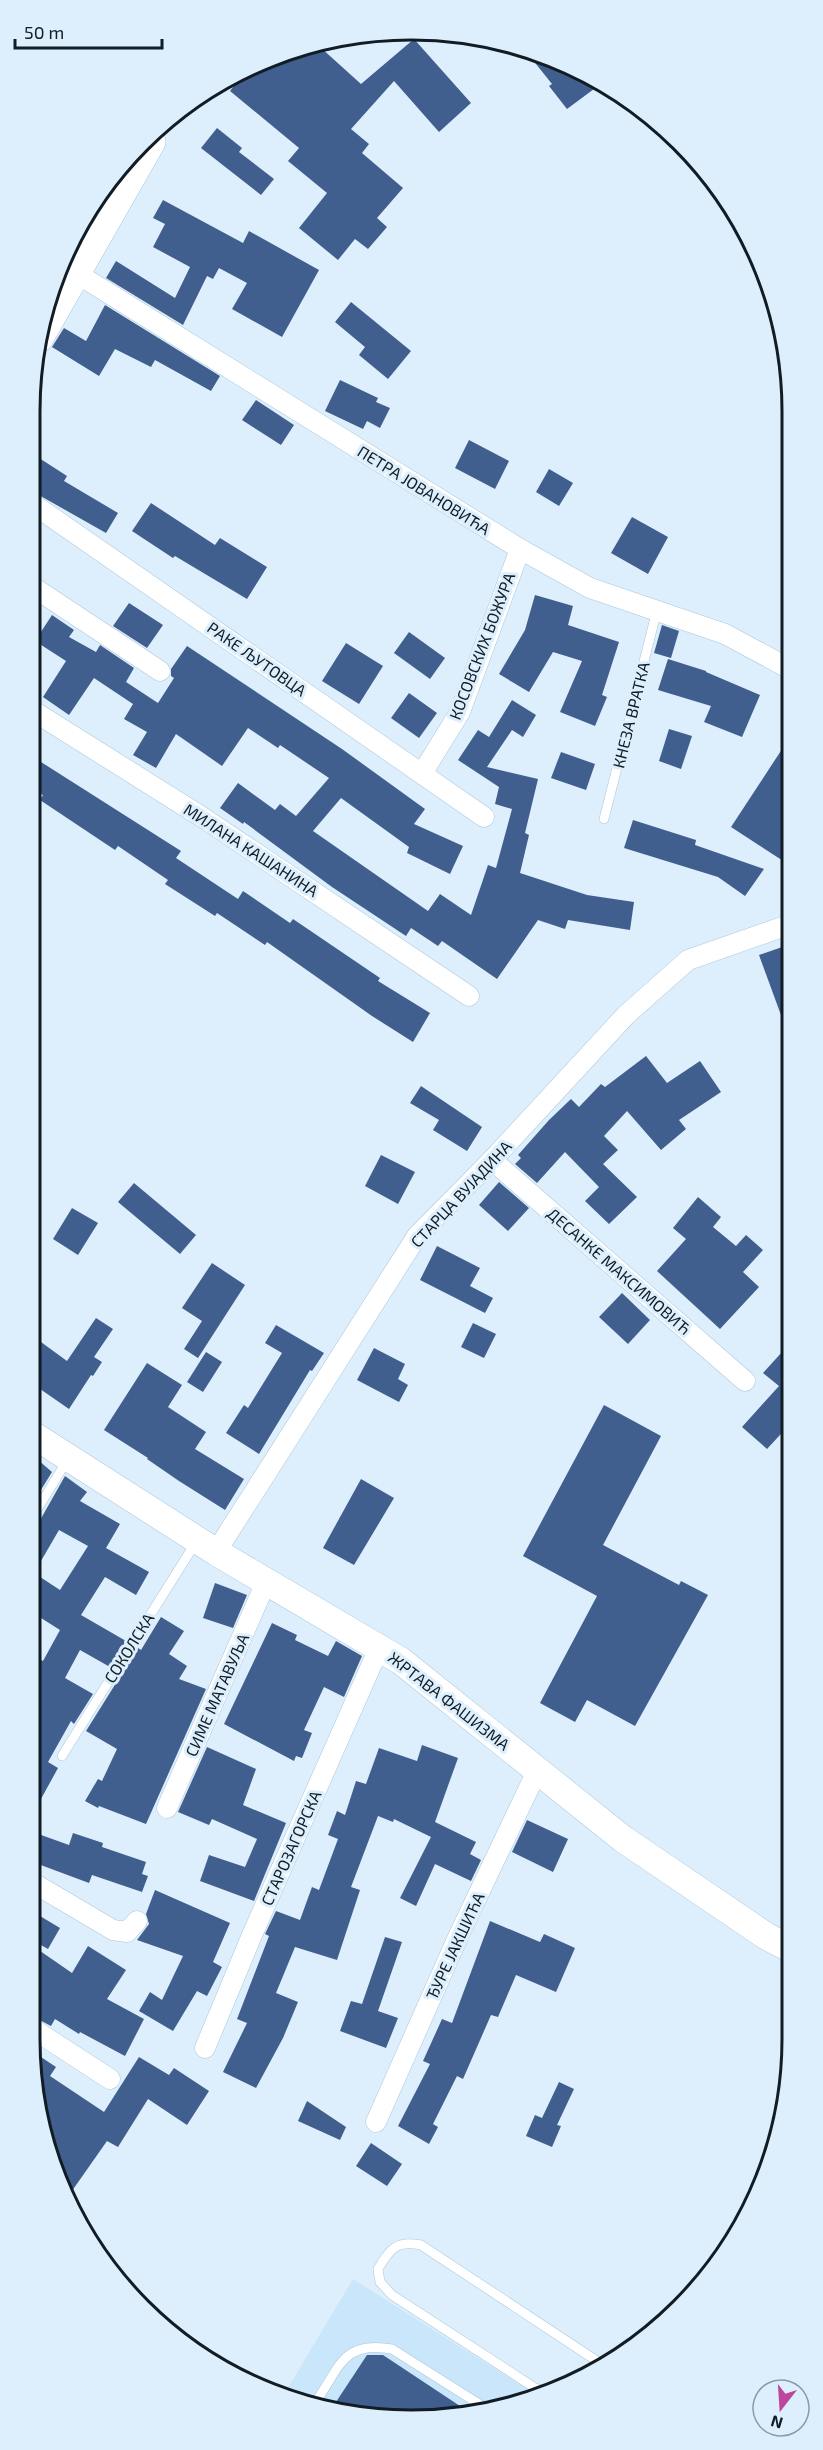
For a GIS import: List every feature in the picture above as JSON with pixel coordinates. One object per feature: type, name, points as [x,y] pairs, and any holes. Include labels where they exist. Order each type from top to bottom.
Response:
[{"type":"street","points":[[58,298],[70,272],[144,154]]},
{"type":"street","name":"ПЕТРА ЈОВАНОВИЋА","points":[[70,272],[520,549],[590,588],[725,634],[782,665]]},
{"type":"street","name":"РАКЕ ЉУТОВЦА","points":[[40,509],[423,772],[484,817]]},
{"type":"street","name":"КОСОВСКИХ БОЖУРА","points":[[423,772],[460,712],[520,549]]},
{"type":"street","points":[[40,592],[160,671]]},
{"type":"street","name":"МИЛАНА КАШАНИНА","points":[[40,715],[202,817],[469,996]]},
{"type":"street","name":"СТАРЦА ВУЈАДИНА","points":[[206,1546],[417,1236],[492,1160],[626,1015],[688,960],[782,927]]},
{"type":"street","name":"ДЕСАНКЕ МАКСИМОВИЋ","points":[[492,1160],[745,1381]]},
{"type":"street","name":"ЖРТАВА ФАШИЗМА","points":[[40,1439],[206,1546],[401,1661],[623,1839],[766,1936],[782,1944]]},
{"type":"street","name":"СИМЕ МАТАВУЉА","points":[[167,1808],[266,1582]]},
{"type":"street","name":"СТАРОЗАГОРСКА","points":[[205,2048],[252,1935],[379,1648]]},
{"type":"street","name":"ЂУРЕ ЈАКШИЋА","points":[[376,2122],[458,1937],[537,1771]]},
{"type":"street","points":[[40,1887],[113,1930],[127,1932],[137,1921]]},
{"type":"street","points":[[40,2034],[110,2079]]},
{"type":"lane","name":"КНЕЗА ВРАТКА","points":[[604,819],[657,610]]},
{"type":"lane","points":[[40,1505],[69,1458]]},
{"type":"lane","name":"СОКОЛСКА","points":[[62,1756],[206,1546]]},
{"type":"lane","points":[[536,2388],[392,2295],[380,2282],[378,2269],[387,2254],[397,2245],[408,2242],[421,2245],[596,2360]]},
{"type":"lane","points":[[319,2398],[345,2358],[358,2348],[375,2346],[392,2349],[478,2403]]},
{"type":"shaded area","points":[[353,2279],[529,2391],[460,2406],[412,2410],[339,2402],[288,2388]]},
{"type":"building","points":[[415,40],[471,103],[439,132],[394,81],[351,129],[369,144],[362,153],[403,188],[377,218],[387,227],[368,249],[355,239],[338,260],[299,228],[327,193],[288,161],[299,148],[230,91],[234,86],[270,69],[324,51],[361,84]]},
{"type":"building","points":[[534,61],[594,89],[567,109],[549,86],[552,84]]},
{"type":"building","points":[[217,128],[242,148],[239,152],[274,179],[261,195],[201,148]]},
{"type":"building","points":[[163,200],[243,243],[249,231],[319,270],[282,337],[232,309],[247,283],[219,268],[213,279],[207,276],[183,325],[106,278],[116,261],[175,298],[190,267],[153,247],[165,224],[153,218]]},
{"type":"building","points":[[351,302],[411,351],[388,379],[359,355],[365,347],[335,322]]},
{"type":"building","points":[[105,305],[220,376],[211,391],[155,360],[151,367],[115,349],[99,376],[52,347],[64,328],[86,341]]},
{"type":"building","points":[[340,380],[378,398],[376,402],[390,408],[380,428],[367,421],[363,429],[325,411]]},
{"type":"building","points":[[256,400],[294,425],[281,445],[242,420]]},
{"type":"building","points":[[469,440],[509,461],[495,489],[455,468]]},
{"type":"building","points":[[40,459],[67,476],[64,481],[118,513],[106,533],[40,496]]},
{"type":"building","points":[[549,469],[573,483],[559,506],[536,492]]},
{"type":"building","points":[[151,503],[215,545],[220,538],[267,567],[247,599],[175,556],[173,558],[132,531]]},
{"type":"building","points":[[632,517],[668,537],[648,574],[611,553]]},
{"type":"building","points":[[535,595],[573,606],[568,625],[619,642],[602,695],[607,697],[595,726],[560,712],[582,661],[553,652],[529,692],[499,674],[525,630]]},
{"type":"building","points":[[129,603],[163,625],[147,648],[113,626]]},
{"type":"building","points":[[52,615],[74,630],[69,637],[96,652],[100,645],[134,668],[126,682],[158,703],[174,678],[171,676],[171,669],[187,646],[342,749],[425,809],[414,824],[463,846],[450,874],[407,853],[409,847],[341,798],[313,831],[428,911],[440,894],[471,915],[488,865],[496,868],[512,809],[495,804],[499,787],[458,760],[478,730],[489,737],[512,700],[536,715],[523,737],[512,730],[487,767],[538,779],[525,833],[529,835],[520,873],[587,895],[634,902],[630,930],[568,920],[565,929],[538,920],[497,979],[442,941],[438,946],[411,928],[406,936],[332,887],[244,822],[243,824],[220,808],[238,783],[275,810],[280,804],[296,816],[329,778],[280,745],[278,748],[248,728],[222,766],[176,734],[156,768],[133,755],[147,732],[124,719],[133,704],[94,678],[69,715],[43,697],[66,661],[40,644],[40,633]]},
{"type":"building","points":[[662,625],[679,631],[671,658],[654,653]]},
{"type":"building","points":[[409,632],[445,658],[430,679],[394,653]]},
{"type":"building","points":[[346,643],[383,666],[359,704],[322,681]]},
{"type":"building","points":[[668,659],[706,671],[760,695],[742,737],[704,722],[711,706],[658,690]]},
{"type":"building","points":[[409,693],[437,713],[419,738],[391,718]]},
{"type":"building","points":[[669,729],[692,736],[681,769],[659,761]]},
{"type":"building","points":[[782,749],[782,860],[731,827]]},
{"type":"building","points":[[561,752],[595,764],[586,790],[551,778]]},
{"type":"building","points":[[40,761],[181,851],[176,858],[238,899],[243,891],[290,923],[293,919],[380,978],[378,981],[430,1013],[413,1042],[267,942],[265,945],[217,913],[215,916],[165,884],[168,880],[118,846],[115,850],[40,800],[43,795],[40,793]]},
{"type":"building","points":[[633,820],[696,840],[695,845],[764,869],[745,896],[718,877],[624,848]]},
{"type":"building","points":[[782,947],[782,1018],[759,955]]},
{"type":"building","points":[[646,1056],[667,1083],[700,1061],[721,1092],[679,1120],[686,1129],[661,1150],[627,1111],[604,1136],[618,1150],[603,1164],[637,1197],[609,1224],[585,1201],[599,1187],[565,1152],[537,1183],[515,1164],[521,1158],[518,1155],[571,1099],[579,1107],[601,1084],[605,1087]]},
{"type":"building","points":[[421,1086],[482,1127],[467,1151],[433,1130],[439,1120],[410,1103]]},
{"type":"building","points":[[381,1155],[415,1172],[398,1204],[365,1186]]},
{"type":"building","points":[[499,1182],[529,1208],[508,1231],[479,1205]]},
{"type":"building","points":[[134,1183],[196,1235],[180,1254],[118,1202]]},
{"type":"building","points":[[698,1197],[721,1217],[713,1227],[736,1246],[746,1235],[763,1250],[743,1272],[759,1287],[720,1329],[657,1271],[686,1239],[673,1228]]},
{"type":"building","points":[[72,1208],[98,1223],[78,1255],[53,1239]]},
{"type":"building","points":[[437,1246],[480,1268],[470,1286],[493,1298],[485,1313],[420,1280]]},
{"type":"building","points":[[212,1263],[245,1285],[198,1358],[184,1349],[202,1321],[182,1308]]},
{"type":"building","points":[[622,1293],[650,1320],[628,1344],[599,1317]]},
{"type":"building","points":[[96,1318],[113,1329],[94,1357],[102,1362],[69,1409],[40,1389],[40,1341],[67,1361]]},
{"type":"building","points":[[473,1323],[496,1334],[484,1358],[461,1347]]},
{"type":"building","points":[[276,1325],[324,1353],[312,1371],[310,1370],[259,1454],[226,1433],[244,1405],[248,1408],[282,1353],[265,1343]]},
{"type":"building","points":[[374,1348],[405,1364],[398,1379],[408,1385],[399,1402],[357,1380]]},
{"type":"building","points":[[206,1352],[222,1362],[203,1392],[187,1382]]},
{"type":"building","points":[[782,1352],[782,1433],[767,1449],[742,1427],[779,1386],[763,1373]]},
{"type":"building","points":[[147,1363],[182,1385],[168,1407],[206,1432],[195,1449],[244,1479],[225,1510],[104,1430]]},
{"type":"building","points":[[604,1405],[661,1436],[603,1545],[679,1585],[681,1581],[708,1595],[635,1726],[587,1700],[575,1722],[540,1703],[597,1596],[523,1556]]},
{"type":"building","points":[[40,1462],[52,1472],[40,1492]]},
{"type":"building","points":[[65,1476],[87,1492],[80,1501],[120,1524],[106,1548],[149,1572],[136,1595],[105,1577],[81,1615],[126,1641],[110,1667],[80,1650],[65,1678],[93,1694],[74,1724],[71,1721],[48,1762],[58,1768],[40,1801],[40,1659],[43,1661],[60,1630],[40,1617],[40,1577],[60,1590],[88,1546],[59,1530],[40,1563],[40,1520]]},
{"type":"building","points":[[361,1479],[394,1498],[354,1565],[323,1548]]},
{"type":"building","points":[[215,1583],[247,1595],[233,1628],[203,1618]]},
{"type":"building","points":[[161,1617],[184,1631],[169,1654],[187,1666],[179,1679],[206,1689],[146,1824],[99,1806],[98,1808],[85,1801],[98,1779],[102,1781],[117,1749],[86,1731],[138,1648],[141,1650]]},
{"type":"building","points":[[272,1623],[297,1635],[295,1640],[328,1656],[336,1641],[362,1656],[344,1697],[324,1687],[304,1730],[312,1733],[302,1758],[296,1756],[294,1761],[224,1724]]},
{"type":"building","points":[[422,1745],[458,1758],[435,1822],[476,1842],[470,1854],[481,1860],[471,1881],[435,1864],[416,1906],[400,1898],[431,1837],[394,1819],[393,1822],[378,1816],[351,1887],[360,1890],[337,1960],[295,1947],[276,1993],[298,2002],[283,2038],[256,2088],[223,2072],[247,2023],[237,2019],[269,1936],[265,1934],[276,1911],[300,1920],[312,1887],[319,1890],[338,1839],[328,1835],[337,1811],[345,1815],[356,1781],[366,1784],[379,1748],[417,1761]]},
{"type":"building","points":[[207,1747],[256,1769],[243,1805],[286,1823],[254,1901],[200,1881],[209,1855],[245,1867],[257,1839],[212,1819],[209,1825],[178,1812]]},
{"type":"building","points":[[527,1820],[568,1839],[553,1872],[512,1852]]},
{"type":"building","points":[[73,1833],[103,1843],[102,1847],[146,1862],[142,1874],[148,1876],[142,1892],[92,1875],[89,1883],[40,1865],[40,1835],[69,1845]]},
{"type":"building","points":[[155,1890],[230,1923],[213,1962],[222,1967],[207,1996],[197,1991],[173,2031],[139,2011],[150,1992],[162,2000],[183,1956],[137,1940],[149,1924],[146,1914]]},
{"type":"building","points":[[40,1916],[60,1928],[48,1949],[40,1945]]},
{"type":"building","points":[[490,1921],[540,1942],[544,1934],[575,1948],[556,1992],[516,1975],[498,2017],[491,2015],[463,2079],[457,2076],[433,2124],[438,2127],[429,2144],[398,2126],[430,2064],[423,2061],[442,2019],[452,2023]]},
{"type":"building","points":[[385,1937],[402,1942],[378,2011],[398,2018],[386,2048],[340,2031],[351,2001],[362,2004]]},
{"type":"building","points":[[88,1946],[126,1970],[107,1999],[144,2019],[125,2056],[80,2032],[79,2034],[55,2019],[51,2026],[40,2020],[40,1951],[72,1973]]},
{"type":"building","points":[[41,2057],[56,2067],[50,2076],[104,2112],[139,2057],[169,2075],[174,2068],[209,2091],[187,2125],[148,2099],[118,2147],[107,2141],[73,2189],[53,2135]]},
{"type":"building","points":[[559,2082],[574,2089],[557,2125],[561,2126],[552,2147],[526,2136],[535,2115],[542,2118]]},
{"type":"building","points":[[307,2101],[346,2127],[340,2140],[298,2121]]},
{"type":"building","points":[[371,2143],[402,2164],[387,2186],[356,2166]]},
{"type":"building","points":[[367,2355],[383,2355],[460,2406],[412,2410],[387,2409],[336,2401]]}]
